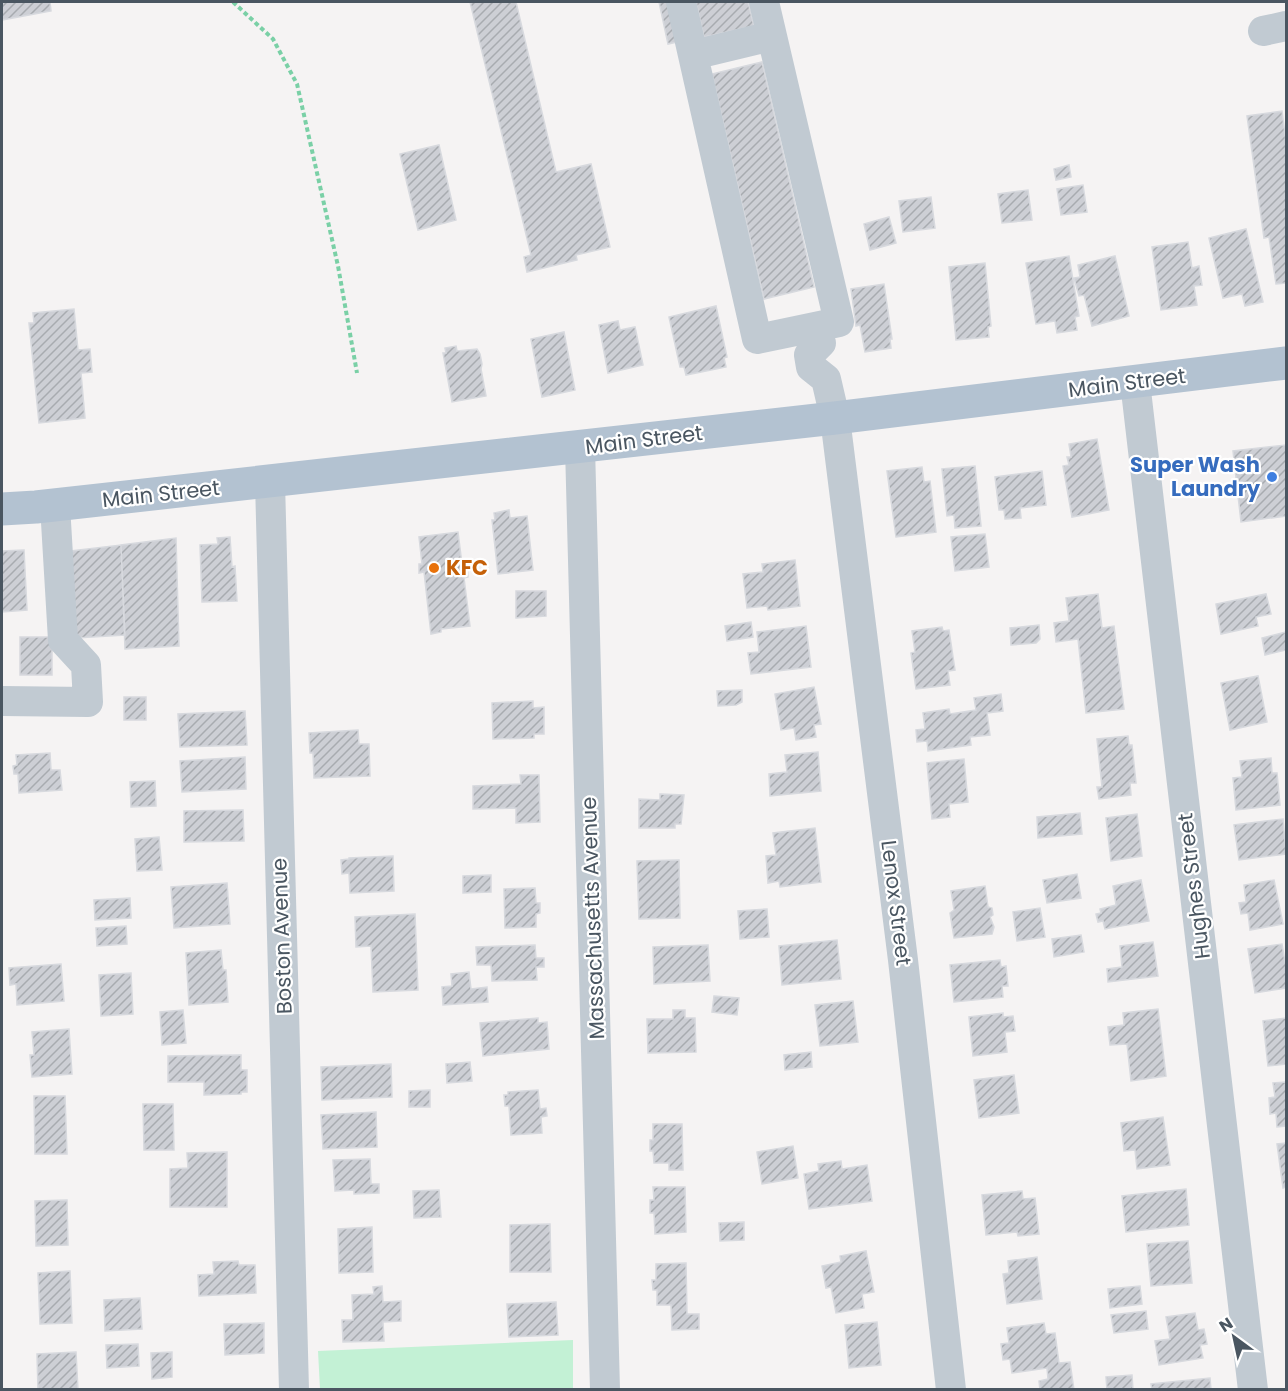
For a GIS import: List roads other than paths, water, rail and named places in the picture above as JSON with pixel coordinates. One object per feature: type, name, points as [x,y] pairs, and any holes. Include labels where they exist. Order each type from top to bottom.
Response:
[{"type":"main road","name":"Main Street","points":[[2,509],[580,447],[1287,363]]},
{"type":"street","points":[[681,2],[757,339],[819,335],[839,322],[764,2]]},
{"type":"street","points":[[693,55],[772,36]]},
{"type":"street","name":"Lenox Street","points":[[819,335],[833,350],[836,363],[826,379],[835,418],[903,960],[951,1389]]},
{"type":"street","name":"Hughes Street","points":[[1135,382],[1253,1389]]},
{"type":"street","name":"Massachusetts Avenue","points":[[580,447],[605,1389]]},
{"type":"street","name":"Boston Avenue","points":[[270,482],[294,1389]]},
{"type":"street","points":[[2,701],[87,702],[86,665],[63,640],[55,505]]},
{"type":"place","name":"Super Wash Laundry","points":[[1272,477]]},
{"type":"place","name":"KFC","points":[[434,568]]}]
